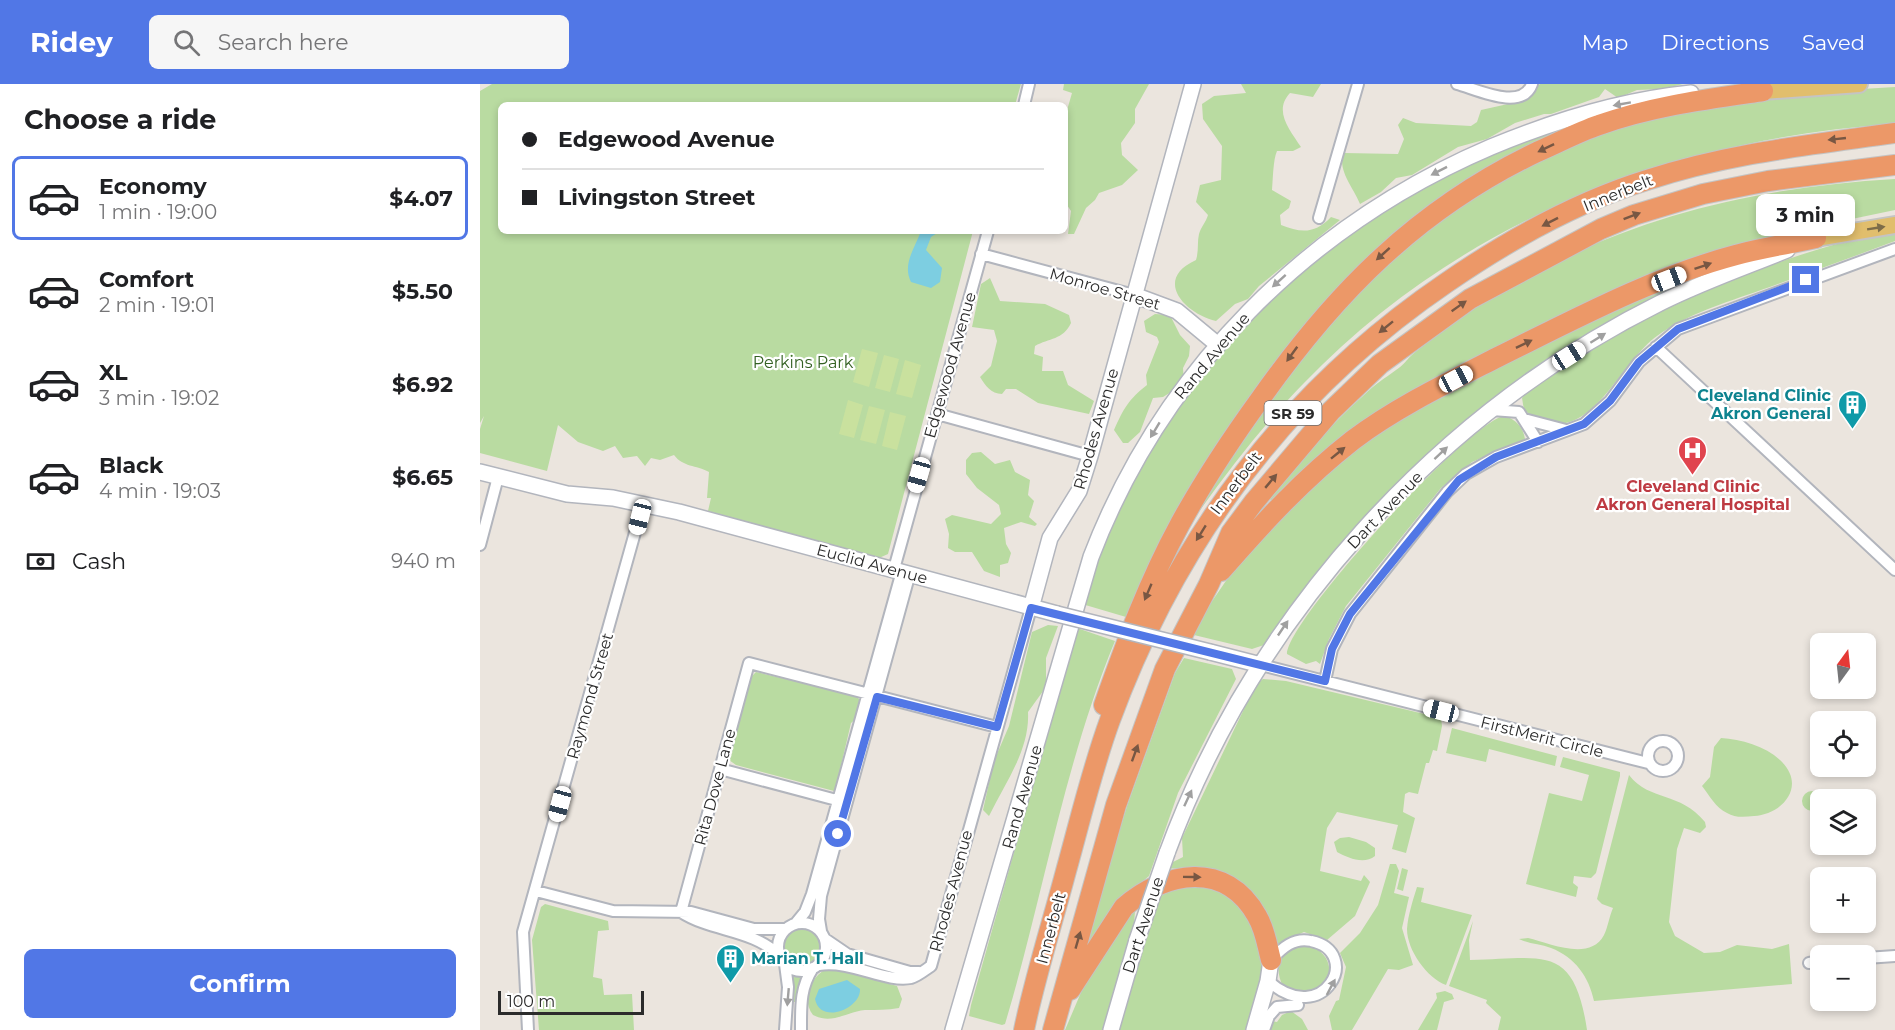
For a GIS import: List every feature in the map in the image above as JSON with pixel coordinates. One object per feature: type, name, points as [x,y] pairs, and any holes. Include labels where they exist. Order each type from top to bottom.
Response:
[{"type":"highway","points":[[1049,935],[1070,827],[1093,734],[1149,587],[1180,525],[1224,453],[1317,322],[1365,270],[1417,225],[1467,190],[1528,157],[1588,129],[1625,117],[1690,101],[1763,91]]},
{"type":"highway","name":"Innerbelt","points":[[1024,1030],[1095,767],[1111,718],[1167,591],[1210,520],[1242,474],[1277,430],[1335,371],[1396,319],[1471,266],[1536,229],[1612,193],[1646,180],[1754,152],[1895,133]]},
{"type":"highway","name":"Innerbelt","points":[[1054,1023],[1120,795],[1165,669],[1209,584],[1231,533],[1254,502],[1331,411],[1380,364],[1470,299],[1592,234],[1670,203],[1768,181],[1895,165]]},
{"type":"highway","points":[[1209,584],[1290,494],[1352,441],[1407,405],[1562,326],[1650,286],[1736,255],[1816,238]]},
{"type":"highway","points":[[1054,1023],[1113,920],[1136,897],[1169,879],[1191,876],[1207,878],[1234,890],[1258,917],[1271,960]]},
{"type":"main road","name":"Rhodes Avenue","points":[[1031,608],[1050,538],[1078,491],[1090,456],[1193,84]]},
{"type":"main road","name":"Rand Avenue","points":[[953,1030],[1093,550],[1125,481],[1161,420],[1218,345],[1266,293],[1314,252],[1376,207],[1462,159],[1540,127],[1612,106],[1688,94],[1859,84]]},
{"type":"main road","name":"Dart Avenue","points":[[1111,1030],[1137,939],[1182,810],[1214,742],[1283,627],[1372,520],[1444,450],[1490,411],[1522,387],[1607,333],[1661,303],[1816,238],[1895,225]]},
{"type":"main road","name":"Monroe Street","points":[[1134,295],[1177,311],[1218,345]]},
{"type":"main road","name":"Euclid Avenue","points":[[480,472],[567,494],[643,504],[902,571],[1031,608],[1262,665]]},
{"type":"main road","points":[[1254,1030],[1268,981],[1271,960]]},
{"type":"street","points":[[1024,102],[1029,84]]},
{"type":"street","points":[[1319,218],[1358,84]]},
{"type":"street","points":[[1457,84],[1511,99],[1525,94],[1532,84]]},
{"type":"street","name":"Edgewood Avenue","points":[[796,923],[809,904],[842,802],[872,695],[937,414],[987,234]]},
{"type":"street","points":[[1325,681],[1332,649],[1350,614],[1447,492],[1483,464],[1584,424],[1602,410],[1634,367],[1678,329],[1895,249]]},
{"type":"street","name":"Monroe Street","points":[[981,254],[1134,295]]},
{"type":"street","points":[[1656,347],[1895,570]]},
{"type":"street","points":[[1522,387],[1522,416],[1538,442]]},
{"type":"street","points":[[1490,411],[1500,409],[1569,430]]},
{"type":"street","points":[[937,414],[1090,456]]},
{"type":"street","points":[[480,546],[498,477]]},
{"type":"street","name":"Raymond Street","points":[[528,1030],[522,942],[643,504]]},
{"type":"street","name":"Rhodes Avenue","points":[[922,972],[931,966],[1031,608]]},
{"type":"street","name":"Rita Dove Lane","points":[[681,912],[749,663],[872,695]]},
{"type":"street","name":"FirstMerit Circle","points":[[1262,665],[1648,763]]},
{"type":"street","points":[[872,695],[997,727]]},
{"type":"street","points":[[720,769],[842,802]]},
{"type":"street","name":"Edgewood Avenue","points":[[823,935],[819,919],[821,896],[842,802]]},
{"type":"street","points":[[536,891],[613,911],[666,909],[691,912],[754,929],[785,929],[796,923],[810,923],[847,954],[910,972],[922,972]]},
{"type":"street","points":[[681,912],[695,921],[760,940],[796,970],[844,964],[900,979],[913,978],[922,972]]},
{"type":"street","points":[[785,929],[778,941],[788,987],[786,1030]]},
{"type":"street","points":[[801,1030],[801,993],[804,982],[826,953],[823,935]]},
{"type":"street","points":[[1264,1030],[1269,1016],[1277,1007],[1300,1005],[1323,999],[1334,985],[1336,967],[1331,952],[1315,942],[1300,940],[1281,949],[1271,960]]},
{"type":"street","points":[[1876,957],[1895,956]]},
{"type":"street","points":[[1268,981],[1281,996],[1300,1005]]},
{"type":"green space","name":"Perkins Park","points":[[492,84],[1021,84],[1016,102],[498,102],[498,234],[972,234],[888,554],[879,558],[708,511],[711,498],[707,498],[709,472],[686,464],[674,455],[660,460],[651,458],[645,466],[637,456],[623,458],[615,446],[603,451],[578,442],[558,425],[547,471],[480,453],[480,429],[484,416],[480,423],[480,91]]},
{"type":"green space","points":[[1064,84],[1149,84],[1135,109],[1135,123],[1121,143],[1122,155],[1138,170],[1122,185],[1099,193],[1086,208],[1074,234],[1068,234],[1071,211],[1068,206],[1068,107],[1072,93],[1063,90]]},
{"type":"green space","points":[[1241,84],[1321,84],[1313,97],[1290,93],[1285,100],[1283,114],[1285,120],[1301,147],[1293,151],[1277,151],[1272,190],[1291,201],[1289,208],[1280,215],[1281,225],[1295,230],[1308,230],[1319,227],[1331,217],[1340,220],[1259,286],[1248,299],[1235,304],[1216,321],[1194,311],[1185,304],[1175,286],[1176,277],[1183,268],[1196,260],[1199,234],[1208,215],[1196,202],[1200,185],[1221,180],[1222,146],[1203,119],[1202,104],[1214,96],[1246,93]]},
{"type":"green space","points":[[1540,84],[1683,84],[1663,89],[1637,90],[1618,98],[1605,89],[1599,97],[1551,114],[1515,123],[1487,139],[1458,147],[1412,175],[1396,178],[1381,192],[1360,204],[1342,166],[1344,153],[1398,154],[1404,139],[1398,125],[1403,118],[1416,123],[1471,126],[1477,122],[1481,110],[1517,102]]},
{"type":"green space","points":[[1895,87],[1895,124],[1812,133],[1731,148],[1652,169],[1575,198],[1501,234],[1431,276],[1365,326],[1304,383],[1246,449],[1193,520],[1216,471],[1339,302],[1485,184],[1628,120],[1779,94]]},
{"type":"green space","points":[[1577,123],[1481,178],[1332,300],[1143,579],[1126,617],[1082,604],[1109,527],[1122,498],[1175,408],[1244,324],[1299,269],[1404,195],[1509,144]]},
{"type":"green space","points":[[1895,179],[1895,210],[1823,225],[1758,245],[1509,347],[1275,503],[1267,497],[1326,432],[1372,388],[1451,324],[1524,278],[1574,253],[1624,232],[1676,215],[1729,201],[1783,191]]},
{"type":"green space","points":[[1895,229],[1895,241],[1708,309],[1669,328],[1642,350],[1598,402],[1583,416],[1565,423],[1546,422],[1524,410],[1522,398],[1527,391],[1570,363],[1658,313],[1749,273],[1796,256]]},
{"type":"green space","points":[[1734,264],[1647,304],[1583,337],[1519,379],[1477,412],[1437,446],[1363,521],[1295,602],[1264,645],[1252,649],[1194,635],[1204,613],[1232,572],[1322,470],[1414,406],[1620,304]]},
{"type":"green space","points":[[990,278],[1000,301],[1045,304],[1069,315],[1071,323],[1068,329],[1060,336],[1035,346],[1034,354],[1043,357],[1042,371],[1063,371],[1068,385],[1094,401],[1089,414],[1038,403],[1016,389],[1006,389],[1002,394],[998,394],[984,383],[980,377],[991,366],[997,341],[994,330],[972,327],[981,284]]},
{"type":"green space","points":[[1155,314],[1170,315],[1180,335],[1190,346],[1189,356],[1183,368],[1184,384],[1163,397],[1153,398],[1140,432],[1128,443],[1123,443],[1114,430],[1127,405],[1147,385],[1146,375],[1159,342],[1157,337],[1146,332],[1144,321]]},
{"type":"green space","points":[[862,349],[878,353],[869,387],[853,382]]},
{"type":"green space","points":[[884,355],[899,359],[890,392],[875,388]]},
{"type":"green space","points":[[905,360],[921,365],[912,398],[896,394]]},
{"type":"green space","points":[[848,400],[863,405],[854,438],[839,434]]},
{"type":"green space","points":[[869,406],[885,410],[876,444],[860,440]]},
{"type":"green space","points":[[890,412],[906,416],[897,450],[882,446]]},
{"type":"green space","points":[[1504,416],[1518,424],[1525,439],[1472,462],[1441,488],[1346,606],[1329,639],[1320,664],[1316,661],[1306,664],[1287,654],[1295,634],[1316,603],[1382,524],[1455,451],[1485,427]]},
{"type":"green space","points":[[981,452],[995,464],[1010,460],[1015,472],[1030,480],[1028,495],[1034,501],[1029,517],[1037,524],[1035,526],[1021,522],[1004,528],[1006,544],[1011,553],[1008,563],[1000,565],[1000,577],[984,571],[972,552],[955,552],[948,548],[949,534],[945,519],[952,515],[991,524],[1001,514],[999,505],[977,488],[966,474],[966,460],[972,453]]},
{"type":"green space","points":[[1048,625],[1058,626],[1046,658],[1046,687],[1028,712],[1028,726],[1021,753],[989,816],[983,810],[994,761],[1009,726],[1032,632]]},
{"type":"green space","points":[[1077,628],[1115,641],[1082,735],[1055,831],[1019,976],[1005,1024],[1002,1025],[969,1016],[971,1005]]},
{"type":"green space","points":[[1184,658],[1232,669],[1236,679],[1178,793],[1149,876],[1122,899],[1094,943],[1086,940],[1127,806],[1175,673]]},
{"type":"green space","points":[[756,672],[855,695],[861,701],[857,718],[851,723],[840,770],[842,773],[839,786],[834,791],[736,765],[729,760],[750,678]]},
{"type":"green space","points":[[1263,679],[1286,681],[1441,718],[1442,726],[1437,751],[1433,750],[1429,763],[1426,763],[1418,794],[1409,792],[1405,794],[1403,812],[1415,818],[1406,853],[1392,849],[1398,825],[1337,812],[1327,828],[1320,871],[1361,881],[1364,875],[1370,882],[1355,916],[1327,940],[1304,932],[1273,946],[1210,872],[1192,867],[1166,869],[1171,863],[1183,857],[1182,838],[1256,684]]},
{"type":"green space","points":[[1452,728],[1557,756],[1555,766],[1489,749],[1486,762],[1446,753]]},
{"type":"green space","points":[[1721,738],[1752,744],[1780,760],[1792,779],[1792,788],[1783,804],[1765,814],[1743,817],[1730,815],[1716,805],[1702,786],[1710,777],[1714,747]]},
{"type":"green space","points":[[1563,757],[1620,772],[1596,873],[1591,878],[1574,876],[1573,883],[1578,887],[1576,897],[1526,884],[1549,793],[1582,801],[1589,775],[1560,767]]},
{"type":"green space","points":[[1629,775],[1637,784],[1646,789],[1686,805],[1705,822],[1706,827],[1700,833],[1684,828],[1677,849],[1669,922],[1675,936],[1704,953],[1720,952],[1737,945],[1772,949],[1789,944],[1792,984],[1594,1001],[1585,976],[1574,962],[1551,948],[1519,939],[1528,938],[1579,949],[1589,948],[1598,943],[1604,935],[1613,908],[1602,904],[1597,899]]},
{"type":"green space","points":[[1810,791],[1810,811],[1802,805],[1802,797]]},
{"type":"green space","points":[[1349,837],[1366,842],[1375,848],[1375,856],[1361,860],[1337,852],[1334,842],[1340,838]]},
{"type":"green space","points":[[1390,864],[1396,864],[1399,871],[1394,893],[1409,897],[1402,928],[1413,965],[1399,970],[1388,969],[1352,1030],[1332,1030],[1329,1016],[1336,1001],[1339,1000],[1346,967],[1340,953],[1360,933],[1378,905]]},
{"type":"green space","points":[[1402,868],[1408,870],[1403,891],[1397,889]]},
{"type":"green space","points":[[1171,883],[1225,890],[1255,917],[1264,967],[1247,1030],[1117,1030],[1164,885]]},
{"type":"green space","points":[[1417,887],[1424,888],[1421,902],[1472,915],[1446,985],[1425,970],[1410,946],[1408,918]]},
{"type":"green space","points":[[545,904],[608,921],[609,930],[598,931],[593,977],[602,979],[604,995],[632,994],[634,1030],[539,1030],[532,940],[541,907]]},
{"type":"green space","points":[[1129,908],[1135,911],[1134,925],[1104,1030],[1065,1030],[1091,969]]},
{"type":"green space","points":[[1473,921],[1469,940],[1470,960],[1535,959],[1551,962],[1563,969],[1573,982],[1581,1002],[1587,1030],[1498,1030],[1501,1017],[1486,1003],[1487,1000],[1449,986]]},
{"type":"green space","points":[[802,926],[816,932],[822,946],[816,960],[802,966],[788,960],[782,946],[788,932]]},
{"type":"green space","points":[[1305,945],[1322,953],[1326,957],[1329,968],[1328,981],[1311,997],[1283,986],[1279,972],[1279,965],[1285,954]]},
{"type":"green space","points":[[826,969],[840,970],[897,986],[902,999],[899,1008],[858,1011],[826,1019],[813,1015],[809,1009],[809,989],[820,973]]},
{"type":"green space","points":[[793,973],[801,976],[796,1002],[790,1002]]},
{"type":"green space","points":[[1445,991],[1452,994],[1454,999],[1444,1002],[1437,1030],[1418,1030],[1437,998],[1436,993]]},
{"type":"green space","points":[[1291,1011],[1302,1019],[1308,1030],[1268,1030],[1271,1021],[1277,1022],[1282,1015]]},
{"type":"water","points":[[920,234],[936,234],[931,237],[926,250],[942,268],[940,282],[931,288],[911,282],[908,269],[910,256]]},
{"type":"water","points":[[847,980],[860,989],[859,996],[854,1003],[848,1008],[832,1013],[818,1007],[815,999],[819,989]]},
{"type":"place","name":"Cleveland Clinic Akron General","points":[[1852,430]]},
{"type":"place","name":"Cleveland Clinic Akron General Hospital","points":[[1693,476]]},
{"type":"place","name":"Marian T. Hall","points":[[730,984]]},
{"type":"route","points":[[838,834],[877,697],[997,727],[1031,608],[1325,681],[1332,649],[1350,614],[1447,492],[1466,474],[1496,457],[1584,424],[1610,401],[1634,367],[1678,329],[1806,280]]}]
